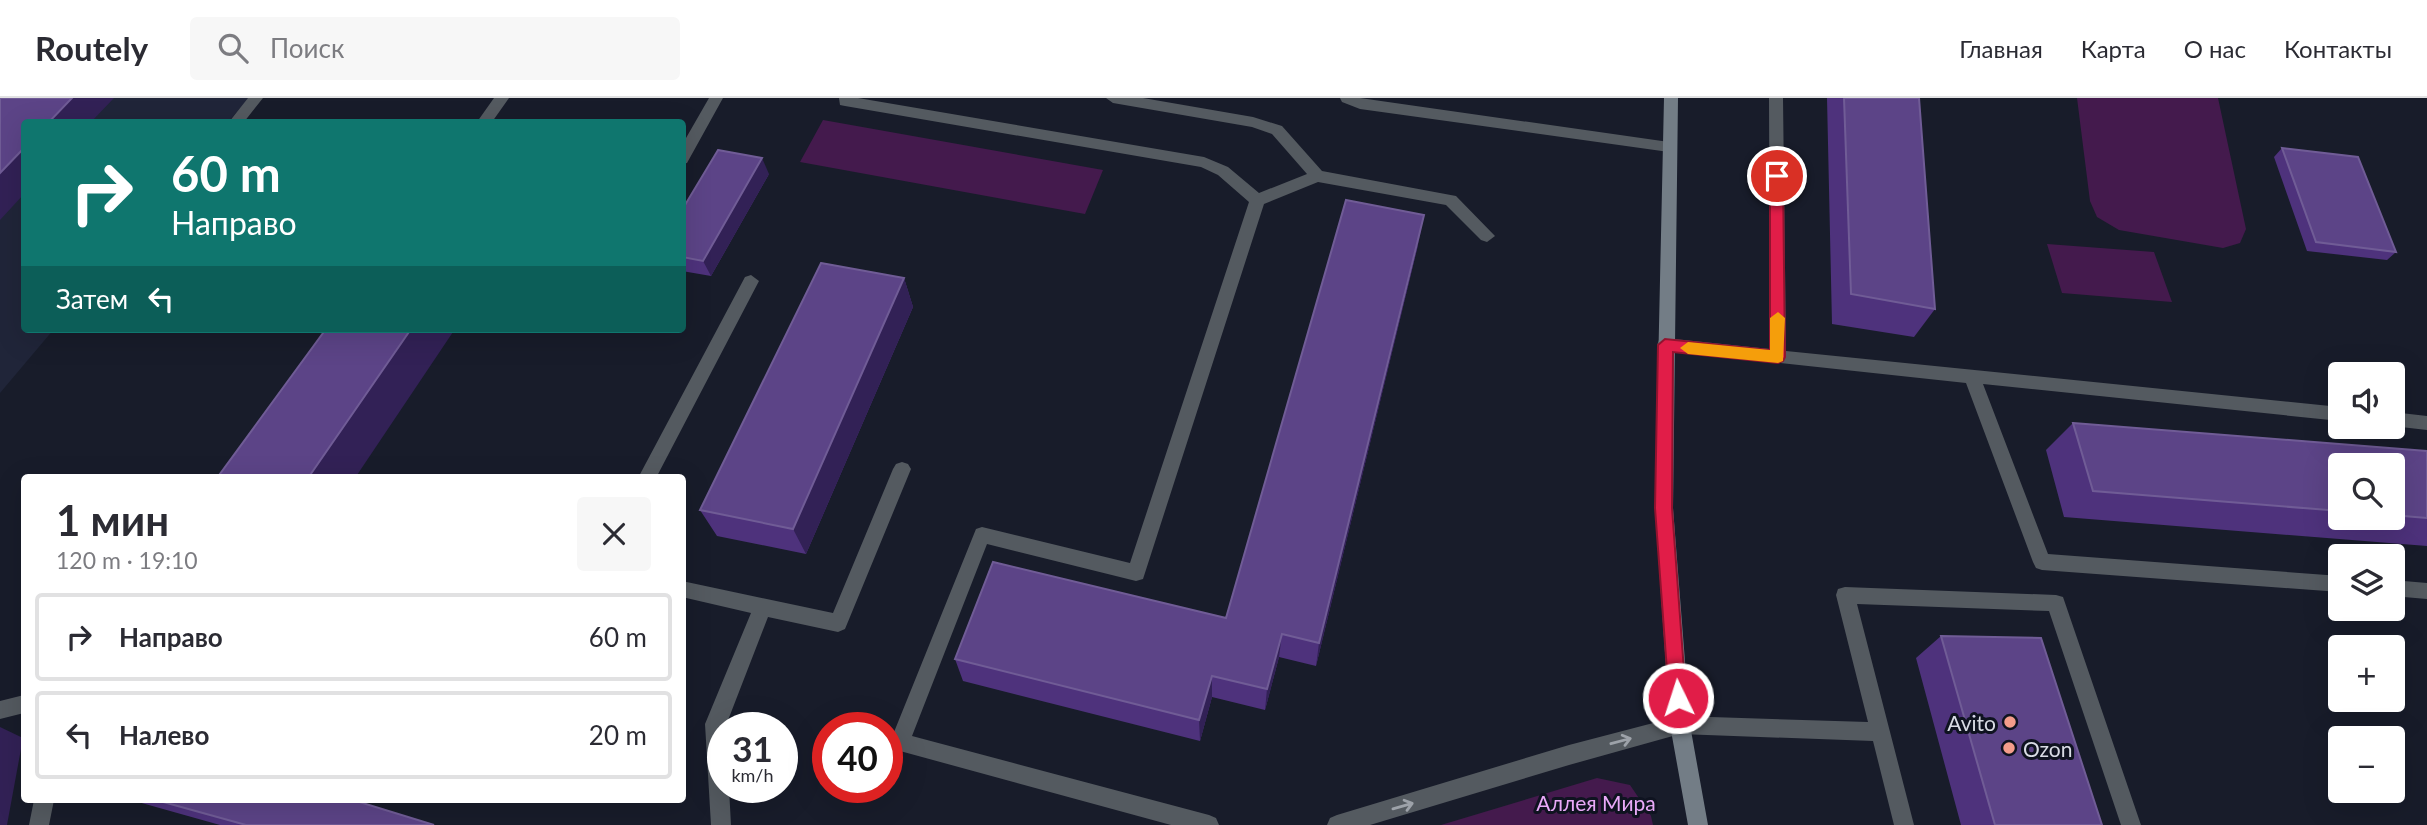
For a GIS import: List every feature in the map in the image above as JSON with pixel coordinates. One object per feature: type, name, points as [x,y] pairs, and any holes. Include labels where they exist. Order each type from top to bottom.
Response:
[{"type":"street","points":[[238,119],[256,98]]},
{"type":"street","points":[[486,119],[502,98]]},
{"type":"street","points":[[686,152],[716,98]]},
{"type":"street","points":[[1113,98],[1145,101],[1254,122],[1278,130],[1317,176]]},
{"type":"street","points":[[1671,98],[1664,508],[1680,725],[1698,825]]},
{"type":"street","points":[[1776,98],[1778,357]]},
{"type":"street","points":[[1356,100],[1669,147]]},
{"type":"street","points":[[845,101],[1204,162],[1223,171],[1257,200]]},
{"type":"street","points":[[1257,200],[1317,176],[1451,200],[1487,236]]},
{"type":"street","points":[[1209,825],[900,742],[982,535],[1136,573],[1257,200]]},
{"type":"street","points":[[649,474],[751,281]]},
{"type":"street","points":[[1665,345],[2328,413]]},
{"type":"street","points":[[1972,377],[2042,562],[2328,583]]},
{"type":"street","points":[[2405,420],[2427,423]]},
{"type":"street","points":[[686,590],[838,623],[902,469]]},
{"type":"street","points":[[2405,589],[2427,591]]},
{"type":"street","points":[[1904,825],[1845,595],[2056,603],[2131,825]]},
{"type":"street","points":[[721,825],[715,724],[763,607]]},
{"type":"street","points":[[0,710],[21,705]]},
{"type":"street","points":[[1337,825],[1569,755],[1680,725],[1880,732]]},
{"type":"street","points":[[39,825],[43,803]]},
{"type":"shaded area","points":[[0,98],[249,98],[231,119],[21,119],[21,333],[51,333],[0,393]]},
{"type":"green space","points":[[2077,98],[2218,98],[2246,229],[2240,243],[2223,248],[2119,230],[2097,217],[2090,201]]},
{"type":"green space","points":[[823,120],[1103,170],[1085,214],[800,162]]},
{"type":"green space","points":[[2047,244],[2154,252],[2172,302],[2062,293]]},
{"type":"green space","name":"Аллея Мира","points":[[1597,778],[1630,785],[1651,816],[1653,825],[1441,825]]},
{"type":"building","points":[[0,98],[72,98],[52,119],[21,119],[21,151],[0,173]]},
{"type":"building","points":[[1844,98],[1919,98],[1935,309],[1851,294]]},
{"type":"building","points":[[2282,148],[2358,157],[2396,252],[2316,242]]},
{"type":"building","points":[[718,150],[762,158],[703,261],[686,258],[686,203]]},
{"type":"building","points":[[1346,200],[1424,215],[1319,643],[1282,634],[1267,689],[1212,676],[1199,720],[955,659],[993,562],[1226,618]]},
{"type":"building","points":[[821,263],[904,278],[793,529],[700,510]]},
{"type":"building","points":[[323,333],[408,333],[311,474],[220,474]]},
{"type":"building","points":[[2073,423],[2427,451],[2427,518],[2405,516],[2405,453],[2328,453],[2328,510],[2093,491]]},
{"type":"building","points":[[1941,636],[2041,638],[2102,825],[1995,825]]},
{"type":"building","points":[[167,803],[363,803],[434,825],[246,825]]},
{"type":"slow traffic","points":[[1688,348],[1778,357],[1778,318]]},
{"type":"place","name":"Avito","points":[[2010,722]]},
{"type":"place","name":"Ozon","points":[[2009,748]]},
{"type":"route","points":[[1678,698],[1664,508],[1665,345],[1778,357],[1777,176]]}]
